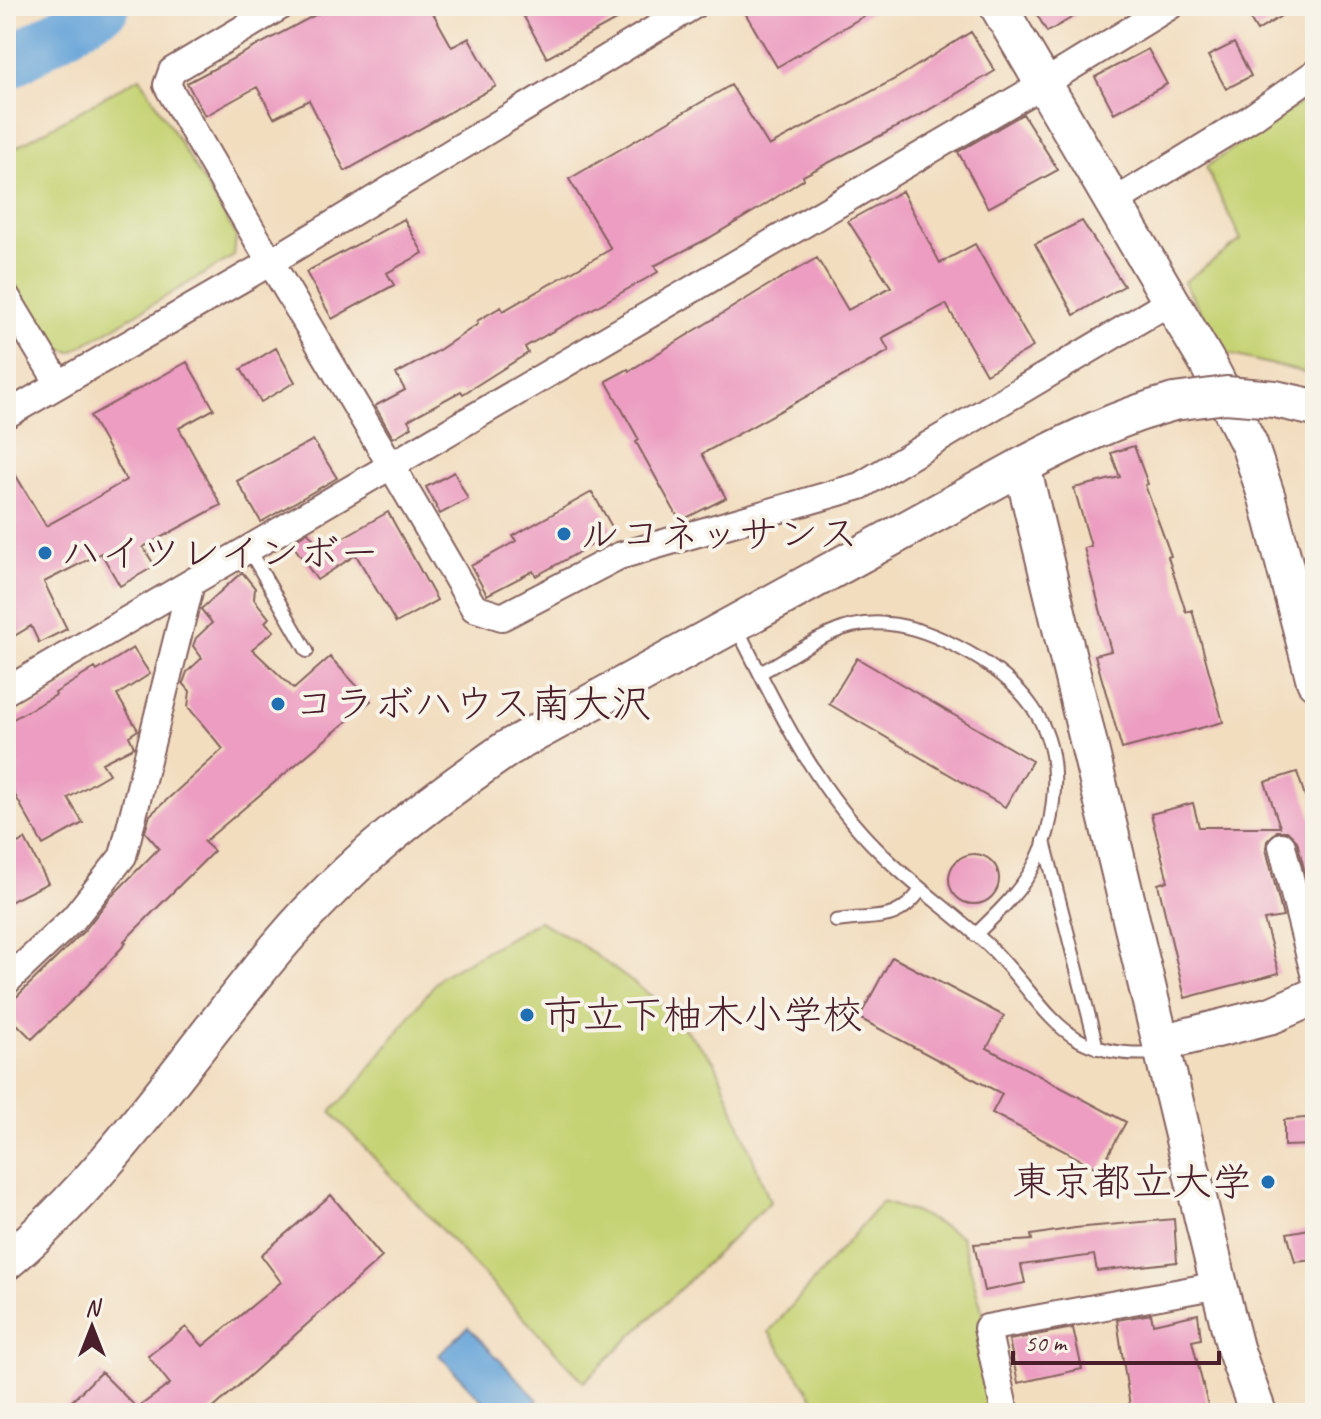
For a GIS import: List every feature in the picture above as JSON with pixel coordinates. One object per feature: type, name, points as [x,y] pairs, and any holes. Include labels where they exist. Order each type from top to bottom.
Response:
[{"type":"street","points":[[281,6],[172,71],[167,85],[474,608],[502,617],[619,556],[860,486],[1171,301]]},
{"type":"street","points":[[6,415],[269,263],[693,6]]},
{"type":"street","points":[[998,6],[1208,364],[1249,444],[1267,498],[1315,681]]},
{"type":"street","points":[[6,691],[1043,84],[1170,6]]},
{"type":"street","points":[[1114,202],[1251,118],[1315,73]]},
{"type":"street","points":[[6,296],[59,384]]},
{"type":"street","points":[[6,1262],[44,1230],[85,1186],[285,939],[332,888],[383,839],[508,748],[1095,428],[1132,413],[1174,402],[1226,395],[1275,399],[1315,408]]},
{"type":"street","points":[[1022,466],[1219,1285],[1235,1348],[1258,1413]]},
{"type":"street","points":[[6,982],[74,918],[123,856],[191,583]]},
{"type":"street","points":[[1282,846],[1315,977]]},
{"type":"street","points":[[1162,1048],[1272,1015],[1315,996]]},
{"type":"street","points":[[1005,1413],[987,1328],[1219,1285]]},
{"type":"lane","points":[[249,550],[307,651]]},
{"type":"lane","points":[[735,623],[820,782],[881,853],[975,935],[1007,966],[1055,1023],[1069,1034],[1114,1053],[1162,1048]]},
{"type":"lane","points":[[760,673],[829,635],[853,626],[886,623],[940,637],[967,651],[1004,675],[1032,705],[1047,733],[1055,778],[1053,809],[1038,859],[1023,883],[975,935]]},
{"type":"lane","points":[[1044,841],[1097,1048]]},
{"type":"lane","points":[[836,921],[895,915],[908,908],[921,890]]},
{"type":"green space","points":[[140,77],[236,235],[234,256],[72,352],[51,347],[6,272],[6,153]]},
{"type":"green space","points":[[1315,95],[1315,375],[1224,353],[1184,282],[1241,240],[1206,167]]},
{"type":"green space","points":[[539,921],[576,941],[661,1003],[715,1062],[770,1202],[584,1382],[331,1112],[354,1088],[440,977]]},
{"type":"green space","points":[[882,1202],[920,1214],[961,1236],[987,1328],[1005,1413],[823,1413],[769,1332]]},
{"type":"water","points":[[468,1327],[538,1400],[524,1413],[494,1413],[439,1355]]},
{"type":"building","points":[[332,6],[429,6],[452,47],[469,38],[496,86],[345,171],[309,100],[274,118],[257,87],[205,116],[187,83]]},
{"type":"building","points":[[518,6],[641,6],[547,58]]},
{"type":"building","points":[[741,6],[881,6],[777,67]]},
{"type":"building","points":[[1032,6],[1092,6],[1047,32]]},
{"type":"building","points":[[1242,6],[1297,6],[1257,31]]},
{"type":"building","points":[[971,32],[995,71],[920,115],[803,176],[804,179],[763,206],[654,266],[658,272],[525,347],[528,353],[463,394],[461,391],[408,420],[412,427],[393,438],[375,406],[405,390],[396,374],[436,352],[501,307],[503,311],[611,249],[569,179],[731,85],[769,146],[897,78]]},
{"type":"building","points":[[1234,43],[1251,76],[1226,89],[1208,56]]},
{"type":"building","points":[[1148,49],[1167,84],[1114,113],[1095,77]]},
{"type":"building","points":[[1023,114],[1058,170],[988,208],[958,152]]},
{"type":"building","points":[[902,191],[940,263],[975,244],[1033,347],[986,374],[946,304],[882,338],[889,351],[702,454],[726,498],[680,521],[606,381],[629,371],[817,258],[848,310],[891,287],[848,221]]},
{"type":"building","points":[[404,219],[423,253],[387,273],[394,285],[332,319],[306,272]]},
{"type":"building","points":[[1082,221],[1124,286],[1074,315],[1035,244]]},
{"type":"building","points":[[276,348],[295,382],[261,402],[241,369]]},
{"type":"building","points":[[187,362],[214,409],[179,428],[221,505],[143,547],[155,566],[120,586],[101,553],[44,582],[67,629],[39,643],[31,626],[6,641],[6,459],[46,526],[126,480],[90,416]]},
{"type":"building","points":[[313,440],[337,478],[261,522],[237,481]]},
{"type":"building","points":[[1134,446],[1171,556],[1168,557],[1186,612],[1192,610],[1223,722],[1122,749],[1095,655],[1111,651],[1084,548],[1091,546],[1074,488],[1120,477],[1111,453]]},
{"type":"building","points":[[454,472],[468,499],[440,514],[426,487]]},
{"type":"building","name":"ルコネッサンス","points":[[592,492],[615,532],[536,576],[533,571],[487,595],[471,566],[516,541],[513,536]]},
{"type":"building","points":[[388,512],[437,600],[396,623],[356,555],[317,580],[291,542],[308,532],[318,545],[326,540],[330,545]]},
{"type":"building","name":"コラボハウス南大沢","points":[[242,572],[255,588],[254,599],[269,618],[265,622],[274,631],[252,649],[294,689],[330,657],[371,701],[204,842],[214,851],[124,941],[126,943],[87,986],[32,1039],[6,1013],[6,1007],[85,930],[110,898],[159,848],[145,832],[150,815],[223,749],[188,707],[190,691],[183,683],[187,672],[202,658],[193,646],[196,638],[212,623],[201,609]]},
{"type":"building","points":[[133,648],[150,674],[117,695],[138,730],[129,736],[134,747],[102,763],[109,774],[68,798],[83,823],[43,845],[6,779],[6,723]]},
{"type":"building","points":[[857,658],[1032,761],[1005,807],[829,704]]},
{"type":"building","points":[[1297,772],[1315,826],[1315,912],[1297,841],[1287,831],[1277,831],[1267,841],[1266,849],[1283,917],[1264,920],[1279,973],[1185,998],[1158,884],[1168,881],[1151,814],[1193,803],[1199,827],[1280,827],[1265,782]]},
{"type":"building","points":[[25,839],[48,883],[6,904],[6,849]]},
{"type":"building","points":[[974,854],[992,861],[999,879],[992,897],[974,904],[956,897],[949,879],[956,861]]},
{"type":"building","points":[[892,957],[1004,1016],[987,1048],[1126,1122],[1100,1170],[992,1113],[1002,1094],[859,1018]]},
{"type":"building","points":[[1315,1117],[1315,1145],[1284,1146],[1284,1120]]},
{"type":"building","points":[[331,1195],[382,1257],[208,1413],[60,1413],[101,1372],[137,1408],[170,1384],[148,1356],[186,1327],[203,1346],[281,1282],[261,1255]]},
{"type":"building","points":[[1174,1219],[1177,1262],[1097,1271],[1094,1255],[1021,1265],[1025,1283],[984,1291],[974,1244],[1032,1240],[1031,1235],[1075,1228]]},
{"type":"building","points":[[1315,1228],[1315,1260],[1295,1262],[1287,1233]]},
{"type":"building","points":[[1151,1314],[1153,1324],[1198,1314],[1201,1339],[1192,1341],[1210,1413],[1131,1413],[1117,1320]]},
{"type":"building","points":[[1073,1328],[1082,1369],[1018,1383],[1009,1340]]},
{"type":"waterway","points":[[6,65],[105,6]]},
{"type":"place","name":"ルコネッサンス","points":[[564,534]]},
{"type":"place","name":"ハイツレインボー","points":[[45,553]]},
{"type":"place","name":"コラボハウス南大沢","points":[[278,704]]},
{"type":"place","name":"市立下柚木小学校","points":[[527,1015]]},
{"type":"place","name":"東京都立大学","points":[[1268,1182]]}]
